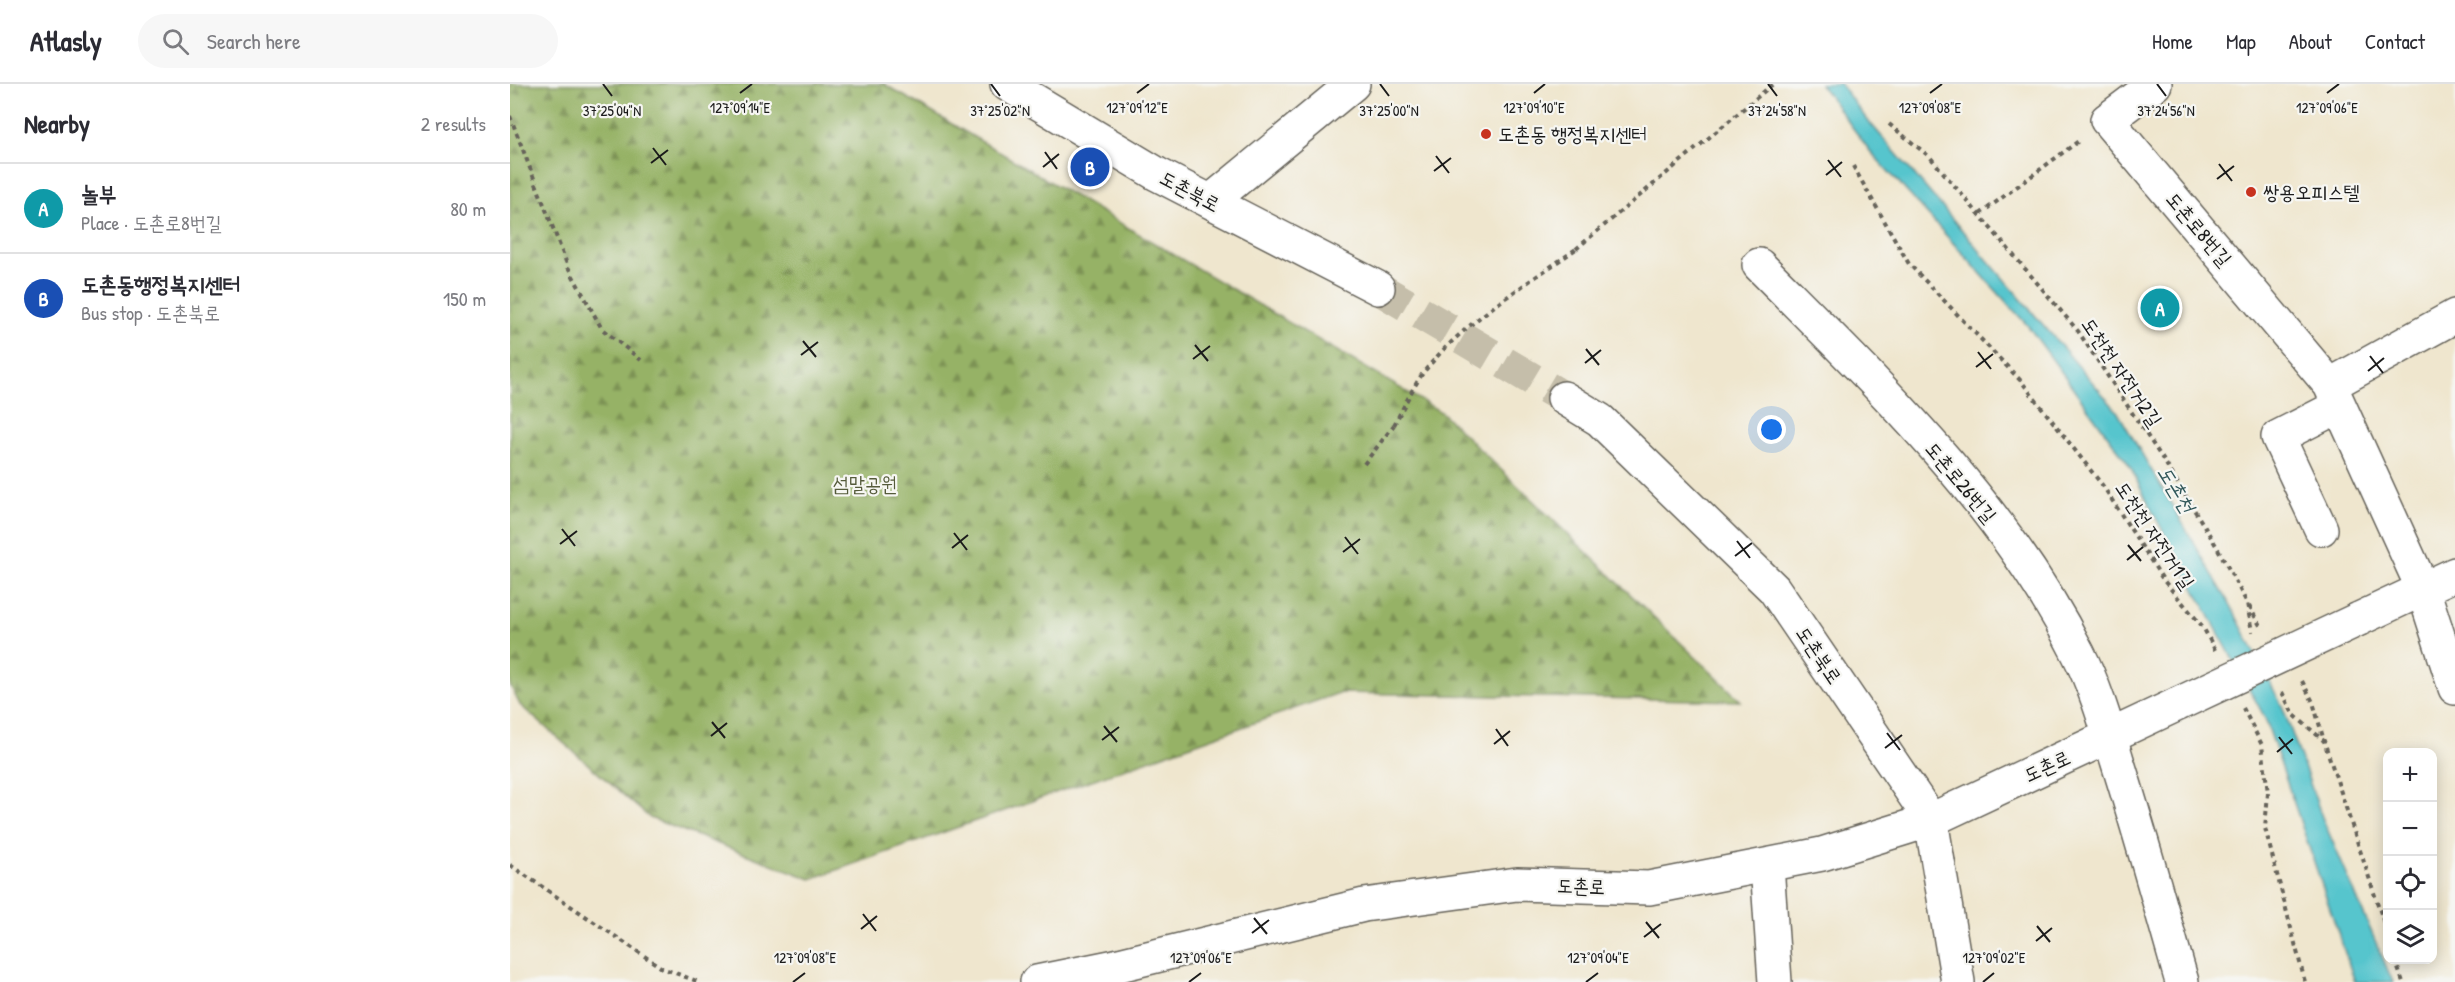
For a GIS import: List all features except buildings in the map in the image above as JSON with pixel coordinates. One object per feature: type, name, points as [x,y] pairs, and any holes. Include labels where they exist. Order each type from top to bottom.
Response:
[{"type":"street","name":"도촌북로","points":[[1007,84],[1157,174],[1378,288]]},
{"type":"street","points":[[1211,201],[1320,94],[1353,84]]},
{"type":"street","points":[[2107,120],[2155,84]]},
{"type":"street","name":"도촌로8번길","points":[[2107,120],[2335,395],[2423,589],[2455,688]]},
{"type":"street","name":"도촌로26번길","points":[[1759,265],[1846,353],[1960,476],[2038,580],[2079,655],[2109,736]]},
{"type":"street","points":[[2321,529],[2278,437],[2335,395],[2455,316]]},
{"type":"street","name":"도촌북로","points":[[1564,398],[1600,420],[1774,589],[1931,820],[1958,982]]},
{"type":"street","points":[[2423,589],[2455,574]]},
{"type":"street","name":"도촌로","points":[[1037,982],[1111,967],[1364,905],[1517,884],[1649,888],[1822,855],[1931,820],[2178,704],[2282,667],[2360,619],[2423,589]]},
{"type":"street","points":[[2109,736],[2140,832],[2182,982]]},
{"type":"street","points":[[1767,865],[1775,982]]},
{"type":"path","points":[[1364,464],[1394,425],[1422,375],[1442,351],[1479,320],[1576,249],[1773,84]]},
{"type":"path","points":[[510,116],[568,267],[602,329],[641,360]]},
{"type":"path","points":[[1980,214],[2107,120]]},
{"type":"path","name":"도천천 자전거2길","points":[[1889,124],[1930,157],[2078,331],[2166,464],[2247,603],[2250,628],[2255,639]]},
{"type":"path","name":"도천천 자전거1길","points":[[1853,166],[1909,264],[2021,381],[2103,486],[2164,581],[2203,627],[2219,660]]},
{"type":"path","points":[[2282,667],[2313,702],[2326,747]]},
{"type":"path","points":[[2282,667],[2293,714],[2324,741],[2383,920]]},
{"type":"path","points":[[2241,702],[2262,745],[2268,793],[2265,828],[2306,982]]},
{"type":"path","points":[[510,865],[662,968],[699,982]]},
{"type":"path","points":[[2397,964],[2403,982]]},
{"type":"green space","name":"섬말공원","points":[[510,84],[884,84],[1441,412],[1741,701],[1339,693],[811,879],[650,818],[520,705],[510,685]]},
{"type":"water","points":[[1820,84],[1840,84],[1865,117],[2117,411],[2232,608],[2283,708],[2322,817],[2383,959],[2383,964],[2385,964],[2393,982],[2355,982],[2265,718],[2130,466],[2028,326],[1870,151]]},
{"type":"tunnel","points":[[1378,288],[1564,398]]},
{"type":"place","name":"도촌동 행정복지센터","points":[[1486,134]]},
{"type":"place","name":"도촌동행정복지센터","points":[[1090,167]]},
{"type":"place","name":"쌍용오피스텔","points":[[2251,192]]},
{"type":"place","name":"놀부","points":[[2160,308]]},
{"type":"water label","name":"도촌천","points":[[2176,489]]}]
